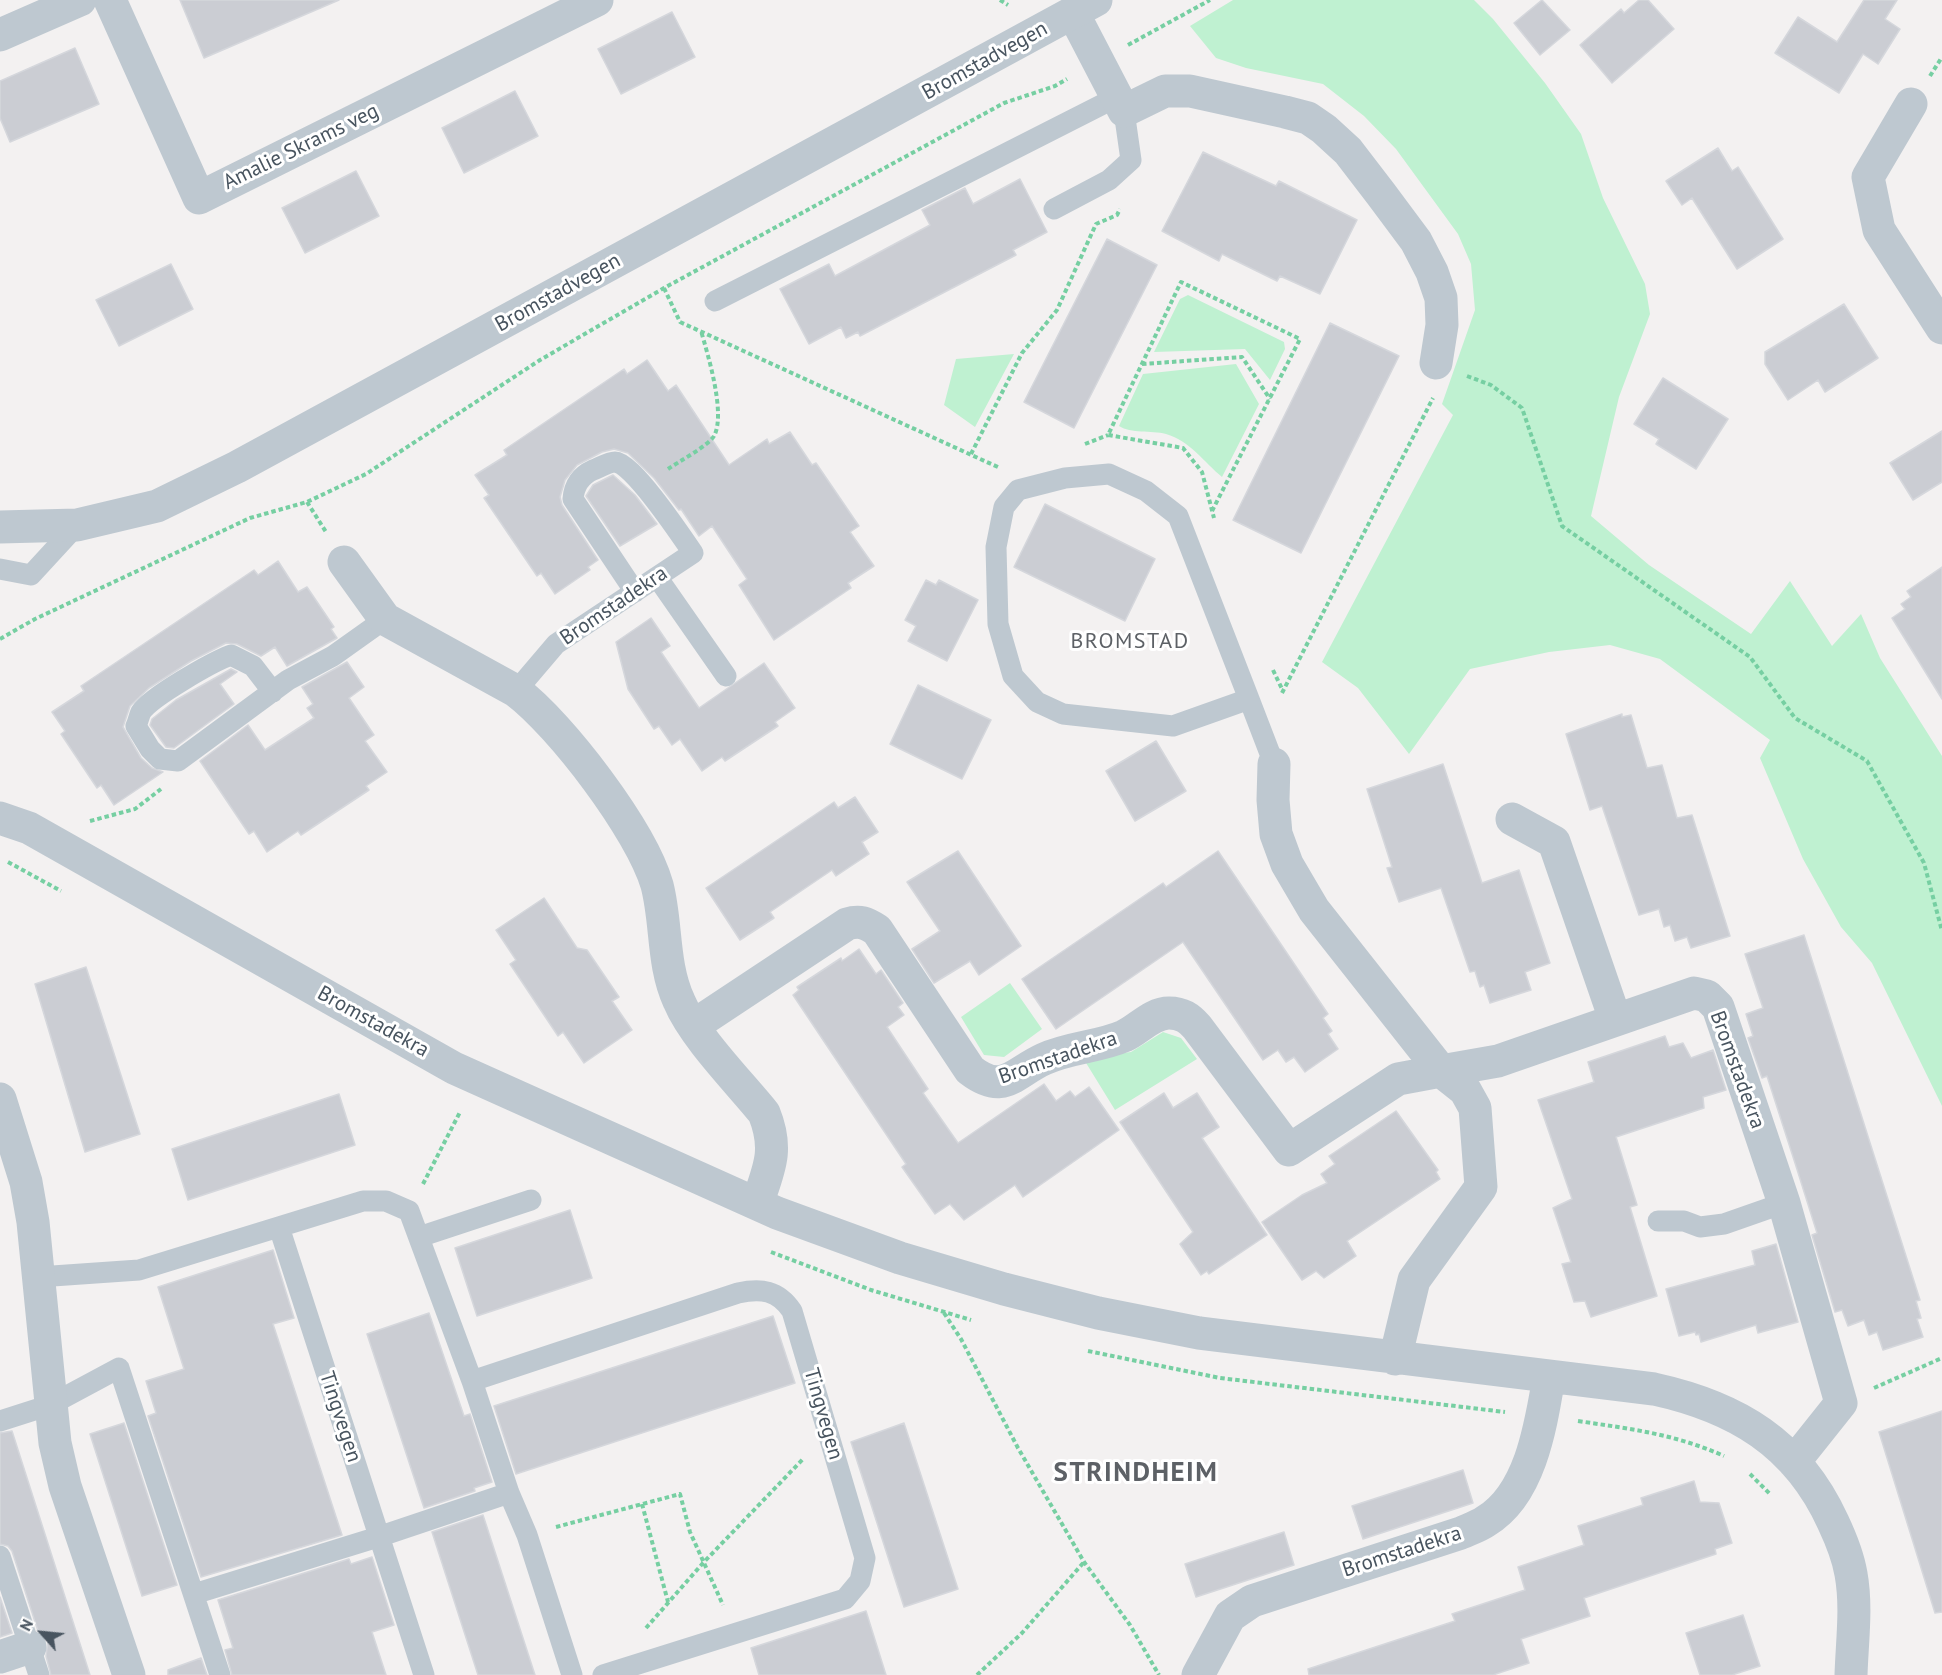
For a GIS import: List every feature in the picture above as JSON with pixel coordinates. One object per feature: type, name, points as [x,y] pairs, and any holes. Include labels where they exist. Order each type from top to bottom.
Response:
[{"type":"street","points":[[0,35],[80,0]]},
{"type":"street","name":"Amalie Skrams veg","points":[[110,0],[199,198],[597,0]]},
{"type":"street","points":[[1084,7],[1099,61],[1121,104],[1165,91],[1190,91],[1308,118],[1348,151],[1416,241],[1432,272],[1441,298],[1442,366]]},
{"type":"street","name":"Bromstadvegen","points":[[0,527],[77,525],[157,506],[237,467],[1084,7]]},
{"type":"street","points":[[1911,104],[1868,177],[1880,230],[1942,328]]},
{"type":"street","points":[[344,562],[385,619],[516,691],[555,726],[627,824],[644,855],[661,904],[669,973],[679,1002],[693,1026],[764,1113],[771,1130],[774,1147],[758,1204]]},
{"type":"street","points":[[1274,764],[1273,800],[1276,834],[1287,864],[1314,910],[1441,1071],[1465,1090],[1475,1108],[1481,1186],[1414,1280],[1395,1359]]},
{"type":"street","name":"Bromstadekra","points":[[0,818],[29,828],[454,1068],[758,1204],[900,1258],[1004,1289],[1098,1313],[1199,1333],[1395,1359],[1653,1389],[1689,1397],[1719,1408],[1746,1422],[1773,1441],[1794,1462],[1822,1498],[1842,1540],[1851,1574],[1854,1615],[1851,1675]]},
{"type":"street","points":[[1512,819],[1554,842],[1615,1019]]},
{"type":"street","name":"Bromstadekra","points":[[693,1026],[848,924],[856,921],[866,923],[877,930],[970,1070],[982,1079],[993,1083],[1013,1079],[1043,1059],[1118,1038],[1156,1016],[1179,1014],[1188,1018],[1197,1027],[1288,1149],[1398,1079],[1498,1061],[1694,993],[1707,996],[1718,1007],[1784,1203],[1841,1403]]},
{"type":"street","points":[[0,1099],[26,1182],[50,1405],[65,1486],[129,1675]]},
{"type":"street","name":"Bromstadekra","points":[[1198,1675],[1230,1616],[1252,1601],[1461,1533],[1488,1520],[1510,1499],[1521,1478],[1542,1416],[1549,1377]]},
{"type":"street","points":[[1794,1462],[1841,1403]]},
{"type":"lane","points":[[716,301],[1121,104],[1131,160],[1109,180],[1054,209]]},
{"type":"lane","points":[[635,592],[573,499],[574,486],[588,472],[615,462],[622,464],[643,486]]},
{"type":"lane","points":[[1249,699],[1173,726],[1063,714],[1037,702],[1013,676],[998,624],[996,547],[1004,507],[1018,490],[1065,478],[1109,474],[1146,491],[1178,516],[1249,699],[1274,764]]},
{"type":"lane","name":"Bromstadekra","points":[[516,691],[556,644],[693,553],[643,486]]},
{"type":"lane","points":[[0,569],[31,575],[77,525]]},
{"type":"lane","points":[[657,577],[726,676]]},
{"type":"lane","points":[[273,692],[253,666],[231,655],[213,662],[141,711],[136,726],[150,749],[160,759],[178,761],[273,692],[333,656],[385,619]]},
{"type":"lane","points":[[419,1237],[531,1200]]},
{"type":"lane","points":[[38,1277],[139,1270],[363,1201],[386,1202],[409,1211],[472,1381],[509,1493],[527,1535],[572,1675]]},
{"type":"lane","points":[[1658,1221],[1684,1221],[1700,1227],[1716,1225],[1784,1203]]},
{"type":"lane","name":"Tingvegen","points":[[279,1227],[424,1675]]},
{"type":"lane","name":"Tingvegen","points":[[472,1381],[738,1293],[768,1290],[785,1301],[792,1311],[865,1558],[860,1581],[845,1599],[603,1675]]},
{"type":"lane","points":[[0,1421],[50,1405],[119,1368],[220,1675]]},
{"type":"lane","points":[[194,1594],[378,1538],[509,1493]]},
{"type":"lane","points":[[0,1556],[23,1660]]},
{"type":"path","points":[[0,639],[35,619],[250,518],[307,502],[366,474],[540,360],[663,288],[1004,103],[1054,86],[1210,0]]},
{"type":"path","points":[[971,454],[1022,353],[1057,310],[1096,224],[1117,215]]},
{"type":"path","points":[[1108,435],[1181,282],[1300,339],[1212,511]]},
{"type":"path","points":[[663,288],[680,322],[1002,468]]},
{"type":"path","points":[[643,486],[713,438],[716,427],[716,401],[701,331]]},
{"type":"path","points":[[1141,364],[1242,357],[1270,399]]},
{"type":"path","points":[[1262,733],[1442,366],[1491,385],[1522,408],[1562,526],[1750,657],[1795,718],[1867,761],[1924,862],[1942,931]]},
{"type":"path","points":[[1076,448],[1108,435],[1182,448],[1202,472],[1215,521]]},
{"type":"path","points":[[1269,659],[1283,691]]},
{"type":"path","points":[[86,821],[135,809],[158,794],[178,761]]},
{"type":"path","points":[[409,1211],[460,1112]]},
{"type":"path","points":[[944,1313],[961,1339],[1018,1448],[1084,1562],[1130,1625],[1159,1675]]},
{"type":"path","points":[[1841,1403],[1942,1358]]},
{"type":"path","points":[[645,1630],[703,1563],[828,1434]]},
{"type":"path","points":[[527,1535],[680,1494],[690,1532],[737,1633]]},
{"type":"path","points":[[642,1504],[668,1603]]},
{"type":"path","points":[[977,1675],[1022,1633],[1084,1562]]},
{"type":"green space","points":[[1233,0],[1474,0],[1493,19],[1545,83],[1581,134],[1603,198],[1645,284],[1650,314],[1619,397],[1591,516],[1649,565],[1751,634],[1790,581],[1832,646],[1861,614],[1880,658],[1942,756],[1942,1106],[1872,963],[1841,927],[1803,859],[1760,758],[1770,740],[1660,659],[1610,645],[1549,652],[1470,669],[1409,754],[1358,688],[1322,662],[1453,415],[1442,404],[1475,310],[1471,264],[1458,234],[1396,149],[1364,116],[1323,84],[1246,68],[1216,58],[1190,26]]},
{"type":"green space","points":[[1188,295],[1284,342],[1285,349],[1270,380],[1245,349],[1154,352],[1180,299]]},
{"type":"green space","points":[[1014,354],[975,427],[944,405],[956,359]]},
{"type":"green space","points":[[1236,364],[1259,404],[1222,477],[1190,447],[1175,437],[1129,430],[1119,426],[1143,374]]},
{"type":"green space","points":[[1010,983],[1042,1029],[1004,1057],[984,1055],[961,1017]]},
{"type":"green space","points":[[1163,1032],[1181,1038],[1197,1059],[1115,1110],[1083,1058],[1131,1052]]},
{"type":"building","points":[[180,0],[339,0],[204,58]]},
{"type":"building","points":[[1542,0],[1570,30],[1540,55],[1514,23]]},
{"type":"building","points":[[1639,0],[1648,0],[1674,29],[1612,83],[1580,45],[1621,9],[1624,13]]},
{"type":"building","points":[[1864,0],[1897,0],[1885,19],[1900,29],[1878,64],[1863,54],[1839,93],[1775,53],[1798,17],[1837,42]]},
{"type":"building","points":[[672,12],[695,57],[621,94],[598,49]]},
{"type":"building","points":[[75,48],[99,104],[10,142],[0,118],[0,81]]},
{"type":"building","points":[[515,91],[538,136],[464,173],[442,128]]},
{"type":"building","points":[[1718,148],[1732,171],[1738,167],[1783,239],[1737,269],[1692,198],[1682,205],[1666,181]]},
{"type":"building","points":[[1203,152],[1276,186],[1279,181],[1357,220],[1320,294],[1280,276],[1277,281],[1222,254],[1219,261],[1162,231]]},
{"type":"building","points":[[356,171],[379,216],[305,253],[282,208]]},
{"type":"building","points":[[1020,179],[1047,232],[1013,250],[1016,255],[860,336],[858,332],[846,338],[841,327],[809,344],[780,289],[829,264],[835,276],[930,225],[922,210],[965,188],[973,204]]},
{"type":"building","points":[[1107,239],[1157,265],[1074,428],[1024,402]]},
{"type":"building","points":[[171,264],[193,309],[119,346],[96,300]]},
{"type":"building","points":[[1844,304],[1878,358],[1825,392],[1818,380],[1788,400],[1765,364],[1765,352]]},
{"type":"building","points":[[1330,323],[1399,356],[1301,553],[1233,520]]},
{"type":"building","points":[[647,360],[668,391],[676,385],[729,465],[767,439],[769,444],[790,432],[812,465],[816,463],[859,526],[850,532],[874,566],[848,583],[851,588],[774,640],[739,585],[747,579],[712,526],[699,536],[681,509],[679,510],[654,478],[628,453],[614,449],[602,452],[577,465],[565,480],[560,497],[562,505],[598,560],[588,567],[590,570],[555,594],[541,573],[537,576],[484,498],[489,495],[475,475],[507,455],[504,450],[624,369],[627,374]]},
{"type":"building","points":[[1663,378],[1728,419],[1696,469],[1656,444],[1659,439],[1634,424]]},
{"type":"building","points":[[1942,431],[1942,482],[1913,500],[1890,463]]},
{"type":"building","points":[[613,475],[635,495],[657,524],[620,546],[586,496],[593,485]]},
{"type":"building","points":[[1045,504],[1155,559],[1125,621],[1014,567]]},
{"type":"building","points":[[278,561],[298,592],[307,587],[334,627],[331,629],[337,638],[287,666],[275,647],[261,656],[237,644],[226,643],[191,661],[149,688],[130,706],[123,727],[141,758],[152,768],[163,772],[114,805],[101,785],[97,788],[61,734],[65,731],[52,712],[84,691],[81,686],[254,570],[258,575]]},
{"type":"building","points":[[1942,567],[1942,699],[1892,618],[1905,609],[1901,604],[1911,597],[1907,591]]},
{"type":"building","points":[[926,580],[936,585],[939,580],[978,600],[947,661],[908,641],[916,626],[905,620]]},
{"type":"building","points":[[651,618],[670,646],[661,652],[699,708],[764,663],[795,708],[775,722],[778,726],[725,761],[722,757],[702,771],[680,739],[672,745],[659,726],[654,729],[628,689],[616,642]]},
{"type":"building","points":[[347,662],[364,687],[349,698],[374,735],[365,741],[387,772],[366,786],[369,790],[301,835],[298,831],[267,852],[254,831],[249,834],[200,761],[248,725],[265,750],[314,718],[307,708],[313,704],[302,687]]},
{"type":"building","points":[[231,669],[237,672],[220,684],[234,704],[174,748],[166,747],[150,725],[152,719],[176,700]]},
{"type":"building","points":[[918,685],[991,720],[962,779],[890,744]]},
{"type":"building","points":[[1622,714],[1622,717],[1631,715],[1647,768],[1662,765],[1677,818],[1692,815],[1730,936],[1691,948],[1687,937],[1675,941],[1670,925],[1664,927],[1659,909],[1639,915],[1602,806],[1590,810],[1566,734]]},
{"type":"building","points":[[1156,741],[1186,791],[1135,821],[1106,771]]},
{"type":"building","points":[[1443,764],[1482,883],[1519,870],[1550,963],[1525,972],[1531,990],[1490,1003],[1484,985],[1480,987],[1475,971],[1470,972],[1441,888],[1399,902],[1387,868],[1392,867],[1367,789]]},
{"type":"building","points":[[855,797],[878,832],[862,842],[869,854],[836,876],[832,870],[770,912],[774,918],[740,940],[706,888],[834,802],[838,808]]},
{"type":"building","points":[[958,851],[1021,946],[979,975],[970,961],[934,983],[912,949],[940,931],[907,882]]},
{"type":"building","points":[[1218,851],[1328,1014],[1323,1018],[1332,1031],[1328,1034],[1338,1049],[1305,1072],[1294,1057],[1286,1062],[1278,1050],[1263,1060],[1183,942],[1056,1029],[1022,979],[1163,883],[1166,887]]},
{"type":"building","points":[[544,898],[577,948],[587,950],[619,997],[612,1001],[632,1030],[584,1063],[563,1032],[558,1036],[510,964],[516,960],[496,930]]},
{"type":"building","points":[[1804,935],[1920,1300],[1916,1301],[1921,1318],[1917,1319],[1923,1337],[1883,1350],[1877,1332],[1869,1335],[1864,1320],[1848,1326],[1842,1310],[1835,1312],[1812,1235],[1817,1233],[1795,1163],[1767,1076],[1762,1078],[1748,1038],[1753,1036],[1746,1014],[1763,1008],[1745,954]]},
{"type":"building","points":[[859,949],[876,974],[881,970],[903,1003],[898,1007],[904,1015],[887,1027],[928,1089],[923,1093],[958,1143],[1044,1084],[1056,1101],[1070,1091],[1075,1097],[1089,1087],[1119,1130],[1023,1197],[1015,1185],[964,1220],[950,1204],[935,1214],[902,1167],[906,1164],[793,995],[799,990],[797,987]]},
{"type":"building","points":[[86,967],[140,1134],[85,1152],[35,984]]},
{"type":"building","points":[[1665,1036],[1669,1047],[1683,1043],[1691,1058],[1713,1050],[1726,1090],[1703,1097],[1704,1108],[1616,1137],[1637,1205],[1630,1207],[1657,1296],[1591,1317],[1585,1301],[1574,1302],[1562,1264],[1571,1262],[1553,1208],[1572,1199],[1538,1100],[1594,1082],[1588,1062]]},
{"type":"building","points":[[1164,1093],[1173,1108],[1197,1093],[1219,1127],[1202,1138],[1267,1235],[1209,1274],[1207,1271],[1201,1275],[1180,1244],[1193,1232],[1120,1122]]},
{"type":"building","points":[[339,1094],[355,1145],[188,1200],[172,1149]]},
{"type":"building","points":[[1396,1111],[1438,1170],[1436,1172],[1440,1179],[1347,1241],[1356,1256],[1324,1278],[1316,1271],[1302,1280],[1262,1222],[1302,1195],[1327,1183],[1321,1174],[1335,1164],[1329,1156]]},
{"type":"building","points":[[570,1210],[592,1278],[477,1316],[455,1248]]},
{"type":"building","points":[[1776,1244],[1798,1322],[1758,1333],[1756,1325],[1701,1342],[1699,1334],[1696,1335],[1695,1332],[1679,1336],[1666,1289],[1755,1265],[1752,1251]]},
{"type":"building","points":[[273,1250],[294,1318],[273,1324],[342,1535],[201,1577],[148,1416],[156,1413],[146,1381],[184,1369],[158,1287]]},
{"type":"building","points":[[429,1313],[464,1416],[470,1414],[492,1482],[474,1488],[475,1491],[424,1508],[367,1334]]},
{"type":"building","points":[[773,1316],[795,1383],[516,1474],[494,1406]]},
{"type":"building","points":[[1942,1411],[1942,1612],[1935,1613],[1879,1432]]},
{"type":"building","points":[[124,1423],[177,1585],[142,1596],[90,1434]]},
{"type":"building","points":[[904,1423],[958,1589],[904,1607],[851,1442]]},
{"type":"building","points":[[12,1431],[90,1675],[51,1675],[46,1656],[48,1641],[38,1631],[12,1551],[8,1546],[0,1544],[0,1433]]},
{"type":"building","points":[[1463,1470],[1473,1503],[1363,1539],[1352,1506]]},
{"type":"building","points":[[1694,1481],[1700,1502],[1719,1503],[1732,1543],[1715,1549],[1716,1554],[1584,1598],[1590,1616],[1521,1639],[1529,1663],[1493,1675],[1309,1675],[1308,1669],[1455,1621],[1452,1614],[1525,1590],[1518,1567],[1584,1545],[1578,1526],[1643,1505],[1641,1498]]},
{"type":"building","points":[[483,1515],[535,1675],[478,1675],[432,1532]]},
{"type":"building","points":[[1284,1532],[1294,1565],[1196,1597],[1185,1564]]},
{"type":"building","points":[[372,1557],[394,1625],[372,1632],[386,1675],[232,1675],[225,1650],[233,1648],[218,1600],[349,1559],[351,1564]]},
{"type":"building","points":[[0,1597],[12,1633],[0,1637]]},
{"type":"building","points":[[866,1611],[886,1675],[759,1675],[751,1648]]},
{"type":"building","points":[[1743,1615],[1760,1666],[1732,1675],[1700,1675],[1686,1633]]},
{"type":"building","points":[[201,1658],[207,1675],[168,1675],[168,1670]]},
{"type":"district","name":"BROMSTAD","points":[[1130,642]]},
{"type":"district","name":"STRINDHEIM","points":[[1136,1473]]}]
